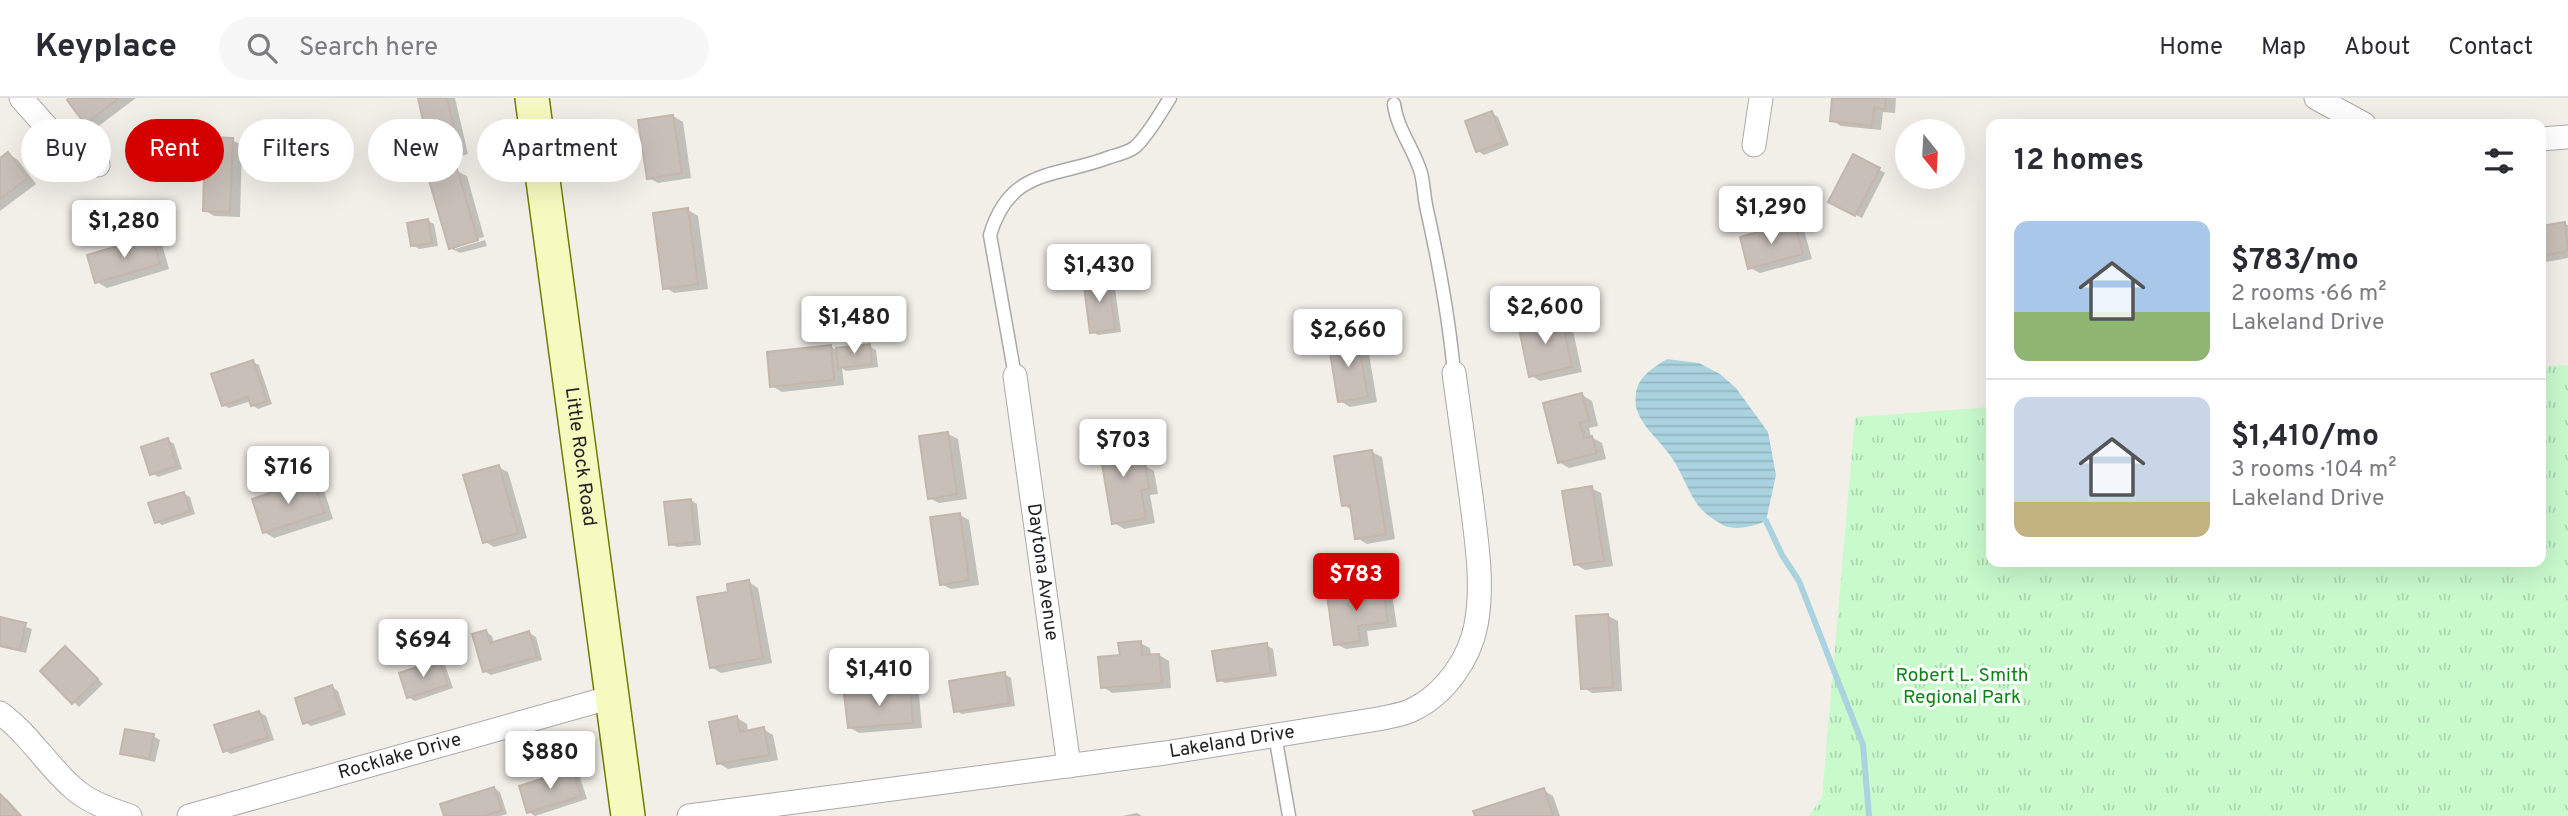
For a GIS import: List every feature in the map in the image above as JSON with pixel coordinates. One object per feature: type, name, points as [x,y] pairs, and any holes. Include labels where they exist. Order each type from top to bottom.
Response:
[{"type":"main road","name":"Little Rock Road","points":[[532,98],[628,816]]},
{"type":"street","points":[[21,98],[40,119]]},
{"type":"street","points":[[1754,145],[1761,98]]},
{"type":"street","points":[[2316,98],[2355,119]]},
{"type":"street","points":[[2546,139],[2568,137]]},
{"type":"street","name":"Lakeland Drive","points":[[689,816],[1069,766],[1378,719],[1413,710],[1441,689],[1467,651],[1476,626],[1480,586],[1475,525],[1454,373]]},
{"type":"street","name":"Daytona Avenue","points":[[1016,376],[1069,766]]},
{"type":"street","name":"Rocklake Drive","points":[[189,816],[611,697]]},
{"type":"street","points":[[0,713],[25,734],[72,788],[99,806],[130,816]]},
{"type":"lane","points":[[1016,376],[990,235],[997,213],[1016,190],[1048,173],[1096,163],[1134,148],[1170,98]]},
{"type":"lane","points":[[1394,104],[1401,130],[1413,150],[1422,176],[1423,192],[1443,279],[1454,373]]},
{"type":"lane","points":[[1275,735],[1289,816]]},
{"type":"green space","name":"Robert L. Smith Regional Park","points":[[2568,365],[2568,816],[1809,816],[1822,797],[1855,417],[1986,407],[1986,567],[2546,567],[2546,367]]},
{"type":"water","points":[[1667,359],[1699,363],[1720,374],[1736,388],[1768,432],[1776,475],[1766,521],[1734,528],[1707,515],[1693,498],[1672,458],[1642,421],[1636,403],[1637,388],[1647,373]]},
{"type":"building","points":[[119,98],[92,119],[81,119],[67,100]]},
{"type":"building","points":[[418,98],[447,98],[452,119],[423,119]]},
{"type":"building","points":[[1832,98],[1886,98],[1885,109],[1874,108],[1872,126],[1830,121]]},
{"type":"building","points":[[1492,111],[1504,142],[1476,152],[1465,121]]},
{"type":"building","points":[[673,115],[682,173],[647,179],[642,146],[642,119]]},
{"type":"building","points":[[224,138],[233,138],[230,212],[203,211],[204,182],[224,182]]},
{"type":"building","points":[[8,152],[21,169],[23,182],[0,199],[0,158]]},
{"type":"building","points":[[1853,154],[1880,168],[1855,216],[1828,202]]},
{"type":"building","points":[[429,182],[461,182],[478,240],[449,249]]},
{"type":"building","points":[[688,208],[698,284],[663,289],[653,213]]},
{"type":"building","points":[[428,219],[432,243],[411,246],[407,223]]},
{"type":"building","points":[[1794,222],[1803,254],[1748,269],[1740,237]]},
{"type":"building","points":[[2565,222],[2568,251],[2546,255],[2546,225]]},
{"type":"building","points":[[152,236],[160,264],[95,283],[87,255]]},
{"type":"building","points":[[1108,275],[1115,329],[1090,333],[1083,278]]},
{"type":"building","points":[[1561,314],[1572,367],[1529,377],[1518,324]]},
{"type":"building","points":[[1357,335],[1368,397],[1338,402],[1328,340]]},
{"type":"building","points":[[870,344],[872,364],[838,368],[836,348]]},
{"type":"building","points":[[831,345],[834,380],[770,387],[767,352]]},
{"type":"building","points":[[253,360],[267,401],[251,406],[248,397],[222,406],[211,374]]},
{"type":"building","points":[[1582,393],[1589,420],[1580,423],[1584,438],[1592,436],[1597,453],[1558,463],[1543,403]]},
{"type":"building","points":[[948,432],[957,494],[928,499],[919,436]]},
{"type":"building","points":[[1131,435],[1137,465],[1145,463],[1149,489],[1141,490],[1146,518],[1112,524],[1098,440]]},
{"type":"building","points":[[168,438],[177,466],[150,475],[141,447]]},
{"type":"building","points":[[1372,450],[1386,534],[1355,539],[1350,505],[1342,506],[1334,456]]},
{"type":"building","points":[[499,465],[518,533],[483,543],[463,475]]},
{"type":"building","points":[[313,479],[324,513],[263,533],[252,499]]},
{"type":"building","points":[[1592,486],[1604,561],[1574,565],[1562,491]]},
{"type":"building","points":[[184,492],[190,511],[155,523],[148,503]]},
{"type":"building","points":[[691,499],[695,542],[669,545],[664,502]]},
{"type":"building","points":[[960,513],[969,580],[940,585],[930,517]]},
{"type":"building","points":[[749,580],[763,658],[710,668],[697,597],[728,592],[727,584]]},
{"type":"building","points":[[1383,587],[1388,622],[1358,626],[1360,641],[1334,645],[1327,595]]},
{"type":"building","points":[[1608,614],[1613,687],[1581,689],[1576,616]]},
{"type":"building","points":[[0,617],[26,623],[20,650],[0,646]]},
{"type":"building","points":[[486,630],[490,643],[529,631],[537,657],[483,672],[472,634]]},
{"type":"building","points":[[1141,641],[1142,655],[1159,654],[1162,683],[1101,688],[1098,657],[1120,655],[1118,643]]},
{"type":"building","points":[[1267,643],[1271,673],[1217,681],[1212,651]]},
{"type":"building","points":[[65,646],[98,679],[72,704],[40,671]]},
{"type":"building","points":[[439,660],[448,685],[407,698],[399,673]]},
{"type":"building","points":[[1005,672],[1009,703],[954,712],[949,681]]},
{"type":"building","points":[[332,685],[341,711],[303,724],[295,698]]},
{"type":"building","points":[[910,687],[913,723],[848,728],[844,694]]},
{"type":"building","points":[[259,711],[268,737],[223,752],[214,725]]},
{"type":"building","points":[[737,716],[740,732],[764,727],[769,755],[717,764],[709,722]]},
{"type":"building","points":[[125,729],[154,734],[149,759],[120,754]]},
{"type":"building","points":[[573,769],[581,796],[527,813],[519,786]]},
{"type":"building","points":[[494,787],[502,810],[485,816],[444,816],[440,804]]},
{"type":"building","points":[[1544,788],[1553,816],[1475,816],[1473,811]]},
{"type":"building","points":[[0,794],[21,816],[0,816]]},
{"type":"waterway","points":[[1766,521],[1782,555],[1799,581],[1863,745],[1869,816]]}]
